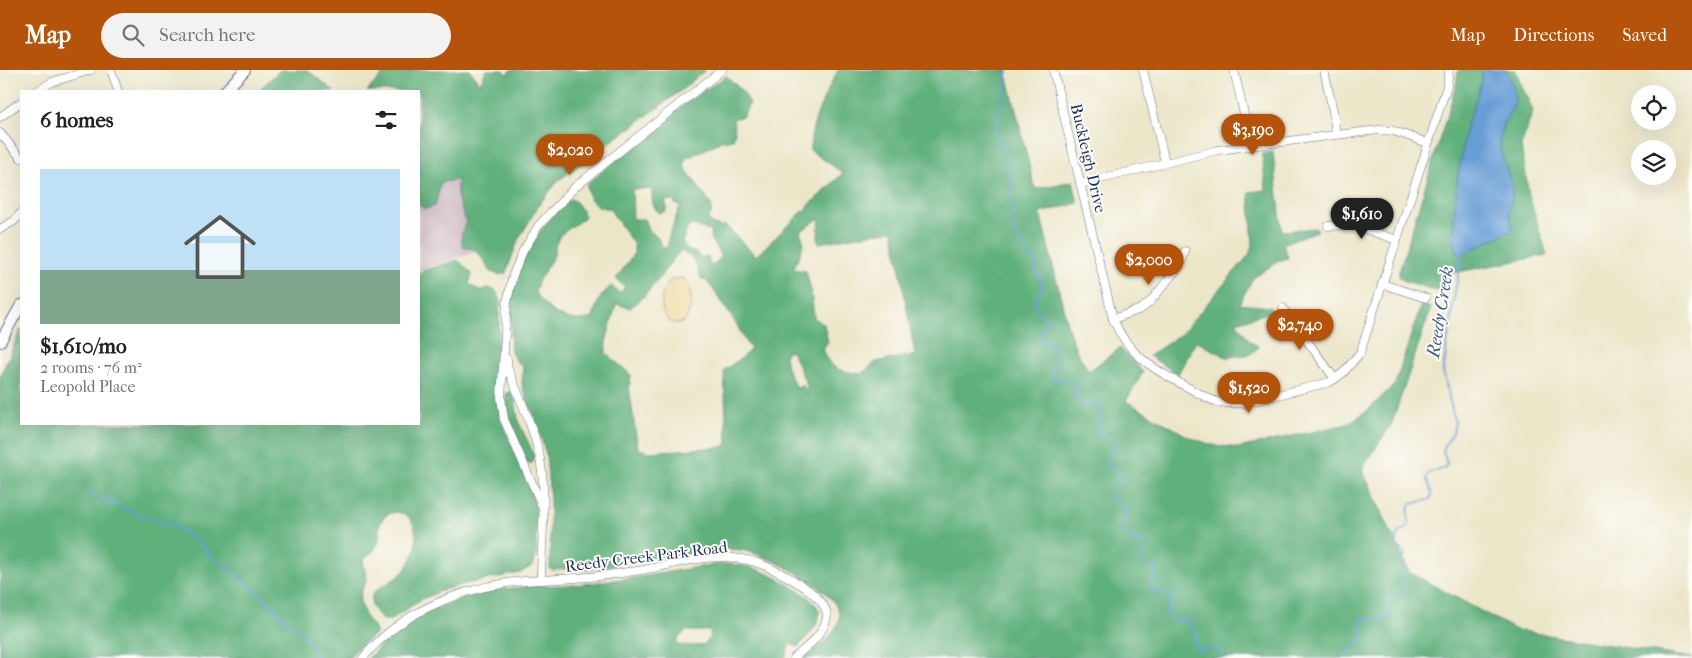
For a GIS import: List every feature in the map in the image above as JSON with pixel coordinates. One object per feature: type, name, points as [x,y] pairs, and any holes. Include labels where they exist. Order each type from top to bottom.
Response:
[{"type":"street","points":[[39,90],[52,82],[91,70]]},
{"type":"street","points":[[111,70],[118,90]]},
{"type":"street","points":[[226,90],[245,70]]},
{"type":"street","name":"Reedy Creek Park Road","points":[[543,508],[504,419],[501,397],[506,302],[513,275],[539,225],[575,187],[722,70]]},
{"type":"street","name":"Buckleigh Drive","points":[[1053,70],[1113,319],[1119,334],[1142,360],[1169,378],[1220,402],[1245,403],[1335,380],[1348,369],[1360,353],[1447,86],[1449,70]]},
{"type":"street","points":[[1143,70],[1165,162]]},
{"type":"street","points":[[1234,70],[1251,145]]},
{"type":"street","points":[[1324,70],[1336,135]]},
{"type":"street","points":[[0,117],[20,103]]},
{"type":"street","points":[[1080,184],[1165,162],[1251,145],[1379,130],[1394,132],[1428,142]]},
{"type":"street","points":[[0,133],[20,157]]},
{"type":"street","points":[[0,230],[14,221],[20,214]]},
{"type":"street","points":[[1328,226],[1353,225],[1397,240]]},
{"type":"street","points":[[1113,319],[1141,310],[1150,302],[1181,264],[1185,251]]},
{"type":"street","points":[[1382,284],[1426,298]]},
{"type":"street","points":[[0,342],[20,307]]},
{"type":"street","points":[[1283,308],[1335,380]]},
{"type":"street","name":"Reedy Creek Park Road","points":[[504,337],[508,366],[534,435],[541,464],[544,489],[541,580]]},
{"type":"street","name":"Reedy Creek Park Road","points":[[363,658],[384,635],[424,608],[463,593],[508,582],[631,572],[687,561],[725,557],[752,561],[802,584],[827,610],[827,621],[818,635],[794,658]]},
{"type":"shaded area","points":[[465,165],[475,252],[420,270],[420,181]]},
{"type":"green space","points":[[280,70],[307,70],[333,90],[259,90]]},
{"type":"green space","points":[[387,70],[470,70],[480,84],[486,70],[504,70],[507,75],[510,70],[705,70],[683,89],[559,180],[540,203],[518,240],[506,273],[499,274],[490,270],[478,252],[470,248],[464,248],[462,245],[463,229],[466,222],[457,196],[458,180],[441,182],[435,206],[425,209],[420,206],[420,90],[368,90]]},
{"type":"green space","points":[[838,70],[1006,70],[1035,189],[1073,181],[1078,203],[1040,213],[1069,331],[1077,352],[1089,371],[1120,348],[1143,372],[1126,401],[1189,437],[1212,445],[1239,448],[1347,424],[1367,411],[1395,384],[1421,305],[1431,308],[1392,423],[1362,469],[1409,572],[1516,630],[1692,658],[804,658],[825,641],[834,630],[839,618],[837,608],[830,598],[818,587],[789,569],[760,555],[742,550],[716,549],[595,568],[550,569],[550,500],[546,454],[534,415],[524,392],[522,384],[523,366],[515,360],[511,352],[512,307],[515,282],[530,248],[537,236],[562,207],[571,199],[576,202],[585,217],[560,235],[555,246],[554,255],[539,280],[535,292],[546,306],[560,316],[576,320],[593,318],[599,300],[607,289],[611,286],[620,293],[625,287],[616,279],[634,253],[634,245],[609,208],[599,207],[592,202],[588,194],[587,184],[691,99],[727,76],[743,92],[750,103],[743,116],[733,119],[735,132],[733,139],[722,141],[685,159],[684,166],[712,206],[711,214],[708,218],[711,224],[721,227],[725,225],[756,256],[843,173],[810,150],[816,119]],"holes":[[[632,189],[652,189],[652,199],[657,211],[660,213],[666,211],[665,201],[673,200],[675,204],[680,206],[669,236],[667,249],[661,245],[657,236],[649,231],[644,219],[633,219]],[[819,218],[819,243],[893,230],[915,355],[876,362],[861,374],[847,372],[832,365],[822,349],[828,342],[824,324],[814,318],[811,290],[806,271],[793,269],[804,243],[800,232]],[[693,225],[711,231],[711,240],[720,254],[720,258],[712,266],[709,264],[709,258],[705,256],[701,258],[697,253],[687,250],[682,242],[688,227]],[[681,250],[693,259],[702,280],[706,280],[714,291],[751,349],[724,370],[727,444],[722,447],[650,452],[638,449],[629,387],[631,375],[606,353],[606,342],[616,304],[630,308],[645,295]],[[786,351],[792,352],[807,385],[807,394],[803,385],[798,388],[795,385],[788,371]]]},
{"type":"green space","points":[[1458,70],[1515,70],[1533,111],[1521,146],[1529,195],[1547,255],[1442,275],[1437,291],[1403,280],[1399,277],[1399,272],[1456,86]]},
{"type":"green space","points":[[1273,152],[1282,231],[1317,228],[1317,231],[1283,244],[1288,258],[1279,261],[1253,278],[1239,304],[1270,307],[1271,312],[1236,322],[1250,341],[1259,347],[1249,355],[1226,357],[1196,341],[1178,374],[1149,356],[1181,334],[1249,255],[1253,241],[1249,192],[1266,190],[1262,154]]},
{"type":"green space","points":[[458,260],[472,274],[469,284],[480,291],[488,288],[495,290],[500,298],[497,396],[500,418],[532,494],[536,510],[536,554],[532,566],[520,573],[443,590],[420,600],[391,620],[383,620],[373,607],[371,599],[373,594],[381,586],[404,571],[416,548],[415,529],[412,522],[407,516],[395,512],[384,517],[379,528],[378,544],[363,561],[367,580],[361,592],[360,601],[366,618],[377,632],[349,658],[0,658],[0,377],[20,331],[20,425],[420,425],[420,272]]},
{"type":"green space","points":[[511,391],[518,419],[533,455],[534,461],[531,464],[527,462],[508,417],[506,396]]},
{"type":"green space","points":[[726,564],[749,567],[788,584],[815,605],[819,611],[818,621],[798,647],[790,643],[785,658],[368,658],[390,636],[400,634],[420,615],[463,598],[503,589],[575,585],[647,576],[709,565]],"holes":[[[686,631],[711,631],[707,642],[699,646],[677,645],[677,639]]]},
{"type":"sand","points":[[683,278],[691,294],[691,305],[684,322],[671,322],[664,314],[662,307],[663,294],[672,279]]},
{"type":"water","points":[[1482,70],[1506,70],[1513,87],[1515,104],[1504,122],[1500,136],[1500,149],[1512,188],[1509,211],[1513,230],[1460,255],[1457,252],[1453,239],[1457,180],[1467,123],[1476,100],[1482,78]]},
{"type":"waterway","points":[[1008,70],[1001,109],[995,129],[995,137],[1005,151],[1012,189],[1012,213],[1016,236],[1035,260],[1036,270],[1043,285],[1033,306],[1034,309],[1047,318],[1046,324],[1039,335],[1042,342],[1054,346],[1058,351],[1051,373],[1052,377],[1076,384],[1076,398],[1079,402],[1101,408],[1102,413],[1098,429],[1102,436],[1111,438],[1116,442],[1116,448],[1109,456],[1108,462],[1111,468],[1119,474],[1120,480],[1109,496],[1124,507],[1127,513],[1119,528],[1127,537],[1142,543],[1141,560],[1156,571],[1156,575],[1151,583],[1152,590],[1172,596],[1172,602],[1167,613],[1169,617],[1174,620],[1184,620],[1190,623],[1196,636],[1194,645],[1196,648],[1202,650],[1219,648],[1222,658]]},
{"type":"waterway","name":"Reedy Creek","points":[[1346,658],[1347,651],[1362,641],[1361,620],[1365,618],[1384,619],[1388,615],[1387,598],[1407,586],[1399,571],[1405,554],[1397,545],[1396,538],[1398,533],[1408,527],[1408,510],[1410,505],[1431,497],[1432,493],[1426,478],[1427,475],[1445,468],[1447,464],[1443,451],[1453,433],[1455,423],[1443,371],[1463,252]]},
{"type":"waterway","points":[[84,493],[104,499],[136,514],[168,524],[185,532],[202,545],[213,557],[258,592],[306,638],[319,658]]}]
